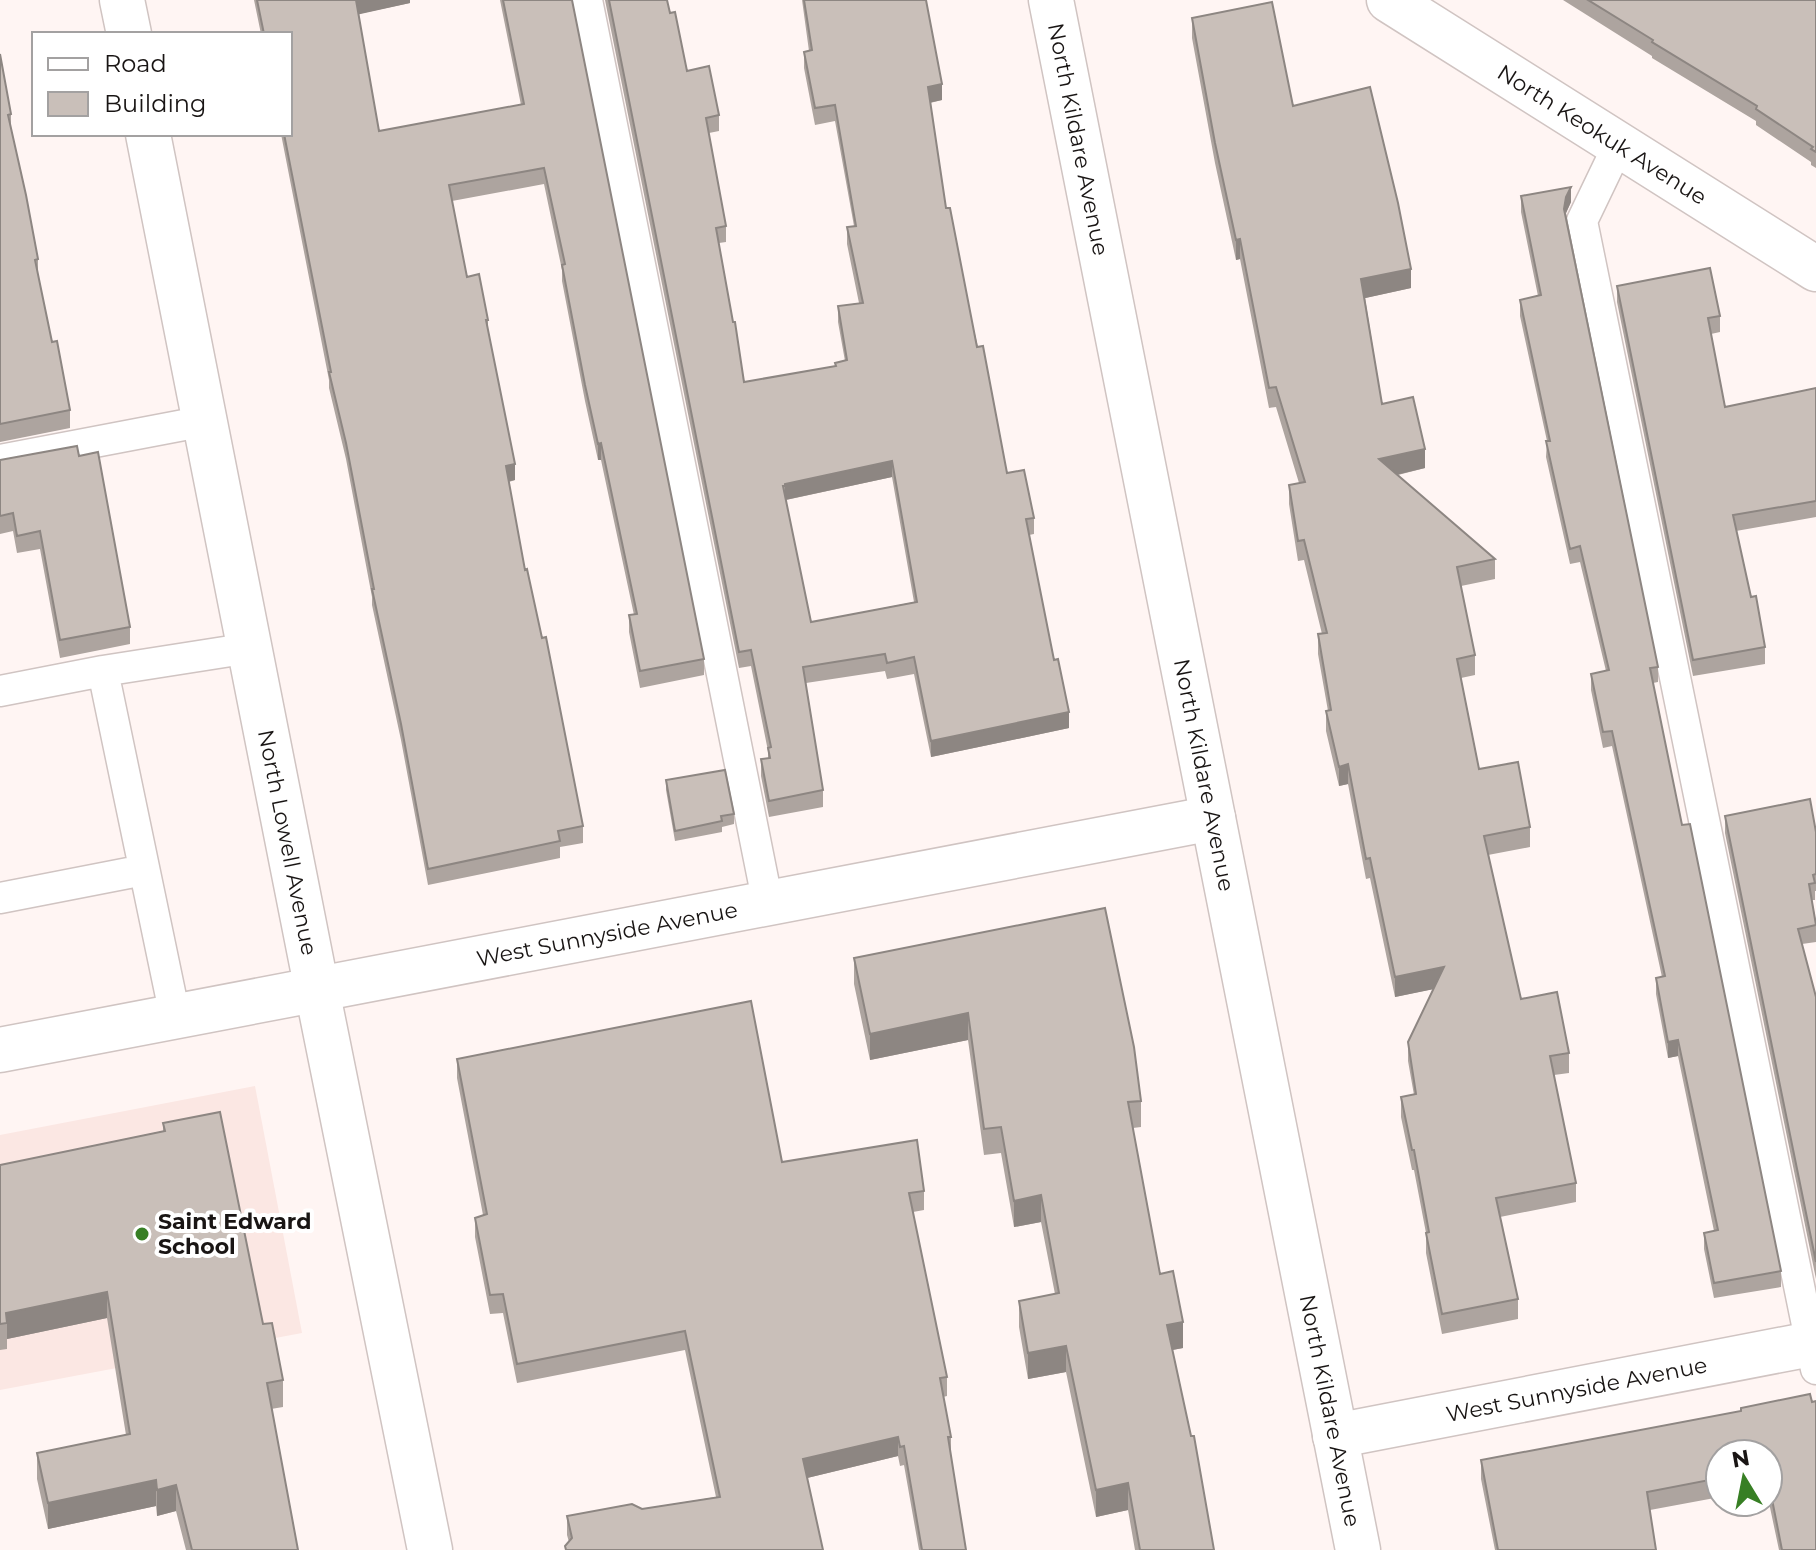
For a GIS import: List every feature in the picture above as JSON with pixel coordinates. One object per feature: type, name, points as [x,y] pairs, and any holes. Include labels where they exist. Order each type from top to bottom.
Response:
[{"type":"street","points":[[122,0],[129,32]]},
{"type":"street","name":"North Kildare Avenue","points":[[1051,0],[1358,1550]]},
{"type":"street","name":"North Keokuk Avenue","points":[[1389,0],[1816,269]]},
{"type":"street","name":"North Lowell Avenue","points":[[148,136],[430,1550]]},
{"type":"street","name":"West Sunnyside Avenue","points":[[0,1050],[1213,818]]},
{"type":"street","name":"West Sunnyside Avenue","points":[[1335,1436],[1814,1352]]},
{"type":"lane","points":[[587,0],[768,904]]},
{"type":"lane","points":[[1619,144],[1582,221],[1814,1352]]},
{"type":"lane","points":[[0,460],[205,421]]},
{"type":"lane","points":[[0,691],[250,648]]},
{"type":"lane","points":[[103,671],[175,1016]]},
{"type":"lane","points":[[0,898],[144,870]]},
{"type":"shaded area","name":"Saint Edward School","points":[[255,1086],[302,1333],[0,1390],[0,1135]]},
{"type":"building","points":[[257,0],[356,0],[379,131],[524,104],[503,0],[572,0],[704,659],[640,671],[629,615],[637,614],[601,443],[598,444],[585,385],[562,265],[565,264],[544,168],[449,185],[467,277],[479,274],[515,464],[506,466],[525,570],[542,638],[546,637],[583,826],[558,831],[560,841],[428,869],[284,136],[292,136],[292,32],[264,32]]},
{"type":"building","points":[[609,0],[667,0],[670,13],[675,12],[687,71],[709,66],[719,115],[706,118],[726,226],[716,228],[744,382],[836,366],[835,363],[847,360],[838,306],[863,303],[847,227],[856,226],[835,105],[815,108],[804,52],[812,50],[804,0],[926,0],[942,84],[928,87],[946,208],[950,208],[977,347],[983,346],[1007,473],[1024,470],[1034,518],[1026,519],[1054,660],[1058,659],[1069,712],[931,741],[914,657],[887,663],[885,654],[803,667],[823,790],[769,801],[761,759],[770,758],[768,748],[771,747],[751,650],[739,652]],"holes":[[[892,461],[917,602],[811,622],[783,486]]]},
{"type":"building","points":[[1588,0],[1816,0],[1816,152],[1756,109],[1757,106]]},
{"type":"building","points":[[1272,2],[1293,106],[1370,87],[1411,269],[1361,279],[1382,404],[1413,397],[1425,449],[1379,459],[1495,559],[1457,567],[1475,655],[1457,659],[1479,769],[1518,762],[1530,827],[1484,836],[1521,999],[1557,992],[1569,1053],[1550,1056],[1576,1183],[1496,1198],[1518,1299],[1442,1314],[1414,1150],[1401,1097],[1416,1094],[1408,1042],[1444,967],[1395,977],[1370,858],[1366,859],[1348,764],[1339,767],[1326,711],[1331,710],[1318,634],[1327,633],[1304,540],[1298,541],[1289,485],[1305,482],[1276,387],[1269,388],[1240,239],[1236,240],[1215,143],[1192,18]]},
{"type":"building","points":[[0,54],[11,114],[8,115],[38,259],[35,260],[52,342],[57,341],[70,410],[0,424]]},
{"type":"building","points":[[1571,187],[1564,209],[1658,667],[1650,668],[1682,825],[1690,824],[1781,1271],[1714,1283],[1704,1233],[1718,1230],[1678,1040],[1668,1042],[1656,978],[1665,976],[1612,731],[1603,732],[1591,674],[1609,670],[1580,546],[1570,549],[1520,300],[1541,295],[1521,196]]},
{"type":"building","points":[[1710,268],[1720,316],[1708,318],[1725,407],[1816,388],[1816,501],[1733,515],[1751,597],[1756,596],[1765,647],[1693,660],[1617,286]]},
{"type":"building","points":[[77,446],[79,456],[98,452],[130,627],[60,640],[40,531],[17,536],[13,513],[0,516],[0,460]]},
{"type":"building","points":[[725,770],[734,814],[721,816],[722,821],[675,831],[666,780]]},
{"type":"building","points":[[1810,799],[1816,832],[1816,874],[1813,875],[1815,883],[1809,884],[1816,925],[1798,929],[1816,997],[1816,1262],[1725,816]]},
{"type":"building","points":[[1105,908],[1134,1047],[1141,1101],[1128,1102],[1160,1274],[1173,1271],[1183,1322],[1167,1325],[1191,1436],[1194,1436],[1214,1550],[1140,1550],[1128,1483],[1096,1490],[1066,1346],[1028,1353],[1019,1301],[1059,1293],[1041,1195],[1014,1201],[1001,1127],[984,1129],[968,1013],[870,1034],[854,958]]},
{"type":"building","points":[[751,1001],[782,1162],[917,1140],[924,1191],[909,1193],[947,1377],[940,1378],[966,1550],[922,1550],[904,1446],[900,1447],[898,1437],[803,1459],[823,1550],[566,1550],[565,1546],[572,1538],[567,1516],[632,1504],[642,1509],[720,1497],[685,1331],[517,1364],[503,1294],[490,1295],[475,1218],[487,1214],[457,1059]]},
{"type":"building","name":"Saint Edward School","points":[[220,1112],[263,1324],[272,1323],[283,1380],[267,1383],[298,1550],[192,1550],[176,1485],[157,1490],[156,1480],[48,1503],[37,1453],[130,1434],[107,1292],[6,1313],[7,1323],[0,1324],[0,1165],[165,1131],[163,1123]]},
{"type":"building","points":[[1810,1394],[1812,1402],[1816,1401],[1816,1550],[1782,1550],[1776,1518],[1784,1518],[1784,1438],[1704,1438],[1704,1481],[1647,1492],[1656,1550],[1498,1550],[1481,1460],[1741,1411],[1741,1408]]},
{"type":"place","name":"Saint Edward School","points":[[142,1234]]}]
